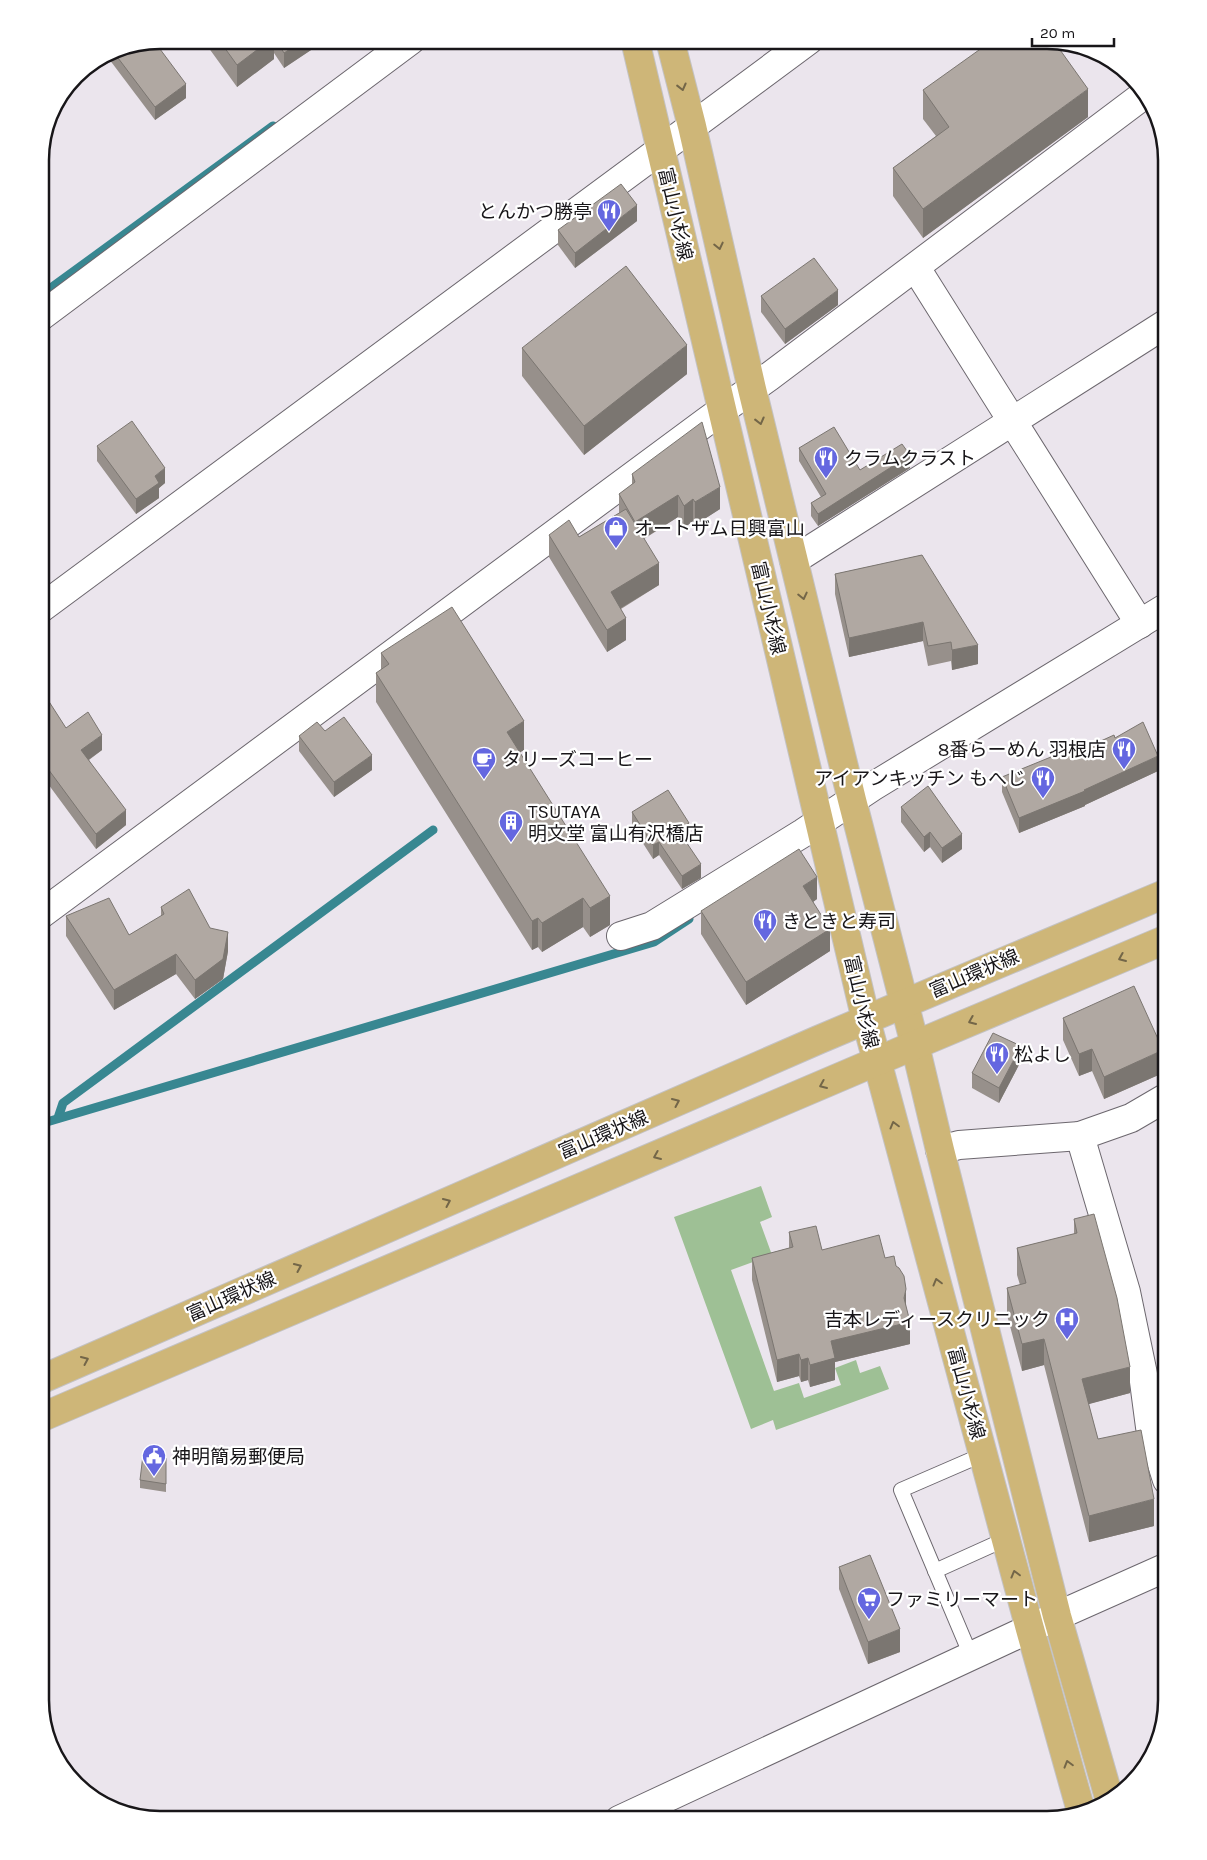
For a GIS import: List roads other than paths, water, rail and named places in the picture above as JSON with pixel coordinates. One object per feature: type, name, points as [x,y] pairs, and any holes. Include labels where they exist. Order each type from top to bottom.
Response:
[{"type":"main road","name":"富山小杉線","points":[[637,49],[876,1062],[1080,1806]]},
{"type":"main road","name":"富山小杉線","points":[[672,49],[692,126],[752,389],[852,800],[1057,1616],[1108,1793]]},
{"type":"main road","name":"富山環状線","points":[[49,1376],[904,1003],[1158,897]]},
{"type":"main road","name":"富山環状線","points":[[49,1414],[1158,943]]},
{"type":"street","points":[[49,310],[399,49]]},
{"type":"street","points":[[49,603],[797,49]]},
{"type":"street","points":[[49,908],[916,268],[1139,98]]},
{"type":"street","points":[[916,268],[1140,624]]},
{"type":"street","points":[[794,560],[1158,329]]},
{"type":"street","points":[[621,936],[652,926],[852,800],[1158,613]]},
{"type":"street","points":[[940,1150],[959,1145],[1080,1136],[1131,1118],[1158,1102]]},
{"type":"street","points":[[1080,1136],[1126,1292],[1143,1374],[1150,1427],[1158,1452]]},
{"type":"street","points":[[638,1811],[1158,1571]]},
{"type":"lane","points":[[971,1656],[901,1490],[984,1454]]},
{"type":"lane","points":[[935,1571],[1006,1539]]},
{"type":"waterway","points":[[49,289],[273,126]]},
{"type":"waterway","points":[[58,1118],[63,1103],[433,830]]},
{"type":"waterway","points":[[49,1121],[654,942],[689,919]]},
{"type":"place","name":"とんかつ勝亭","points":[[609,232]]},
{"type":"place","name":"クラムクラスト","points":[[826,479]]},
{"type":"place","name":"オートザム日興富山","points":[[616,549]]},
{"type":"place","name":"8番らーめん 羽根店","points":[[1124,770]]},
{"type":"place","name":"タリーズコーヒー","points":[[484,780]]},
{"type":"place","name":"アイアンキッチン もへじ","points":[[1043,799]]},
{"type":"place","name":"TSUTAYA 明文堂 富山有沢橋店","points":[[511,843]]},
{"type":"place","name":"きときと寿司","points":[[765,942]]},
{"type":"place","name":"松よし","points":[[997,1075]]},
{"type":"place","name":"吉本レディースクリニック","points":[[1067,1340]]},
{"type":"place","name":"神明簡易郵便局","points":[[154,1477]]},
{"type":"place","name":"ファミリーマート","points":[[869,1620]]}]
